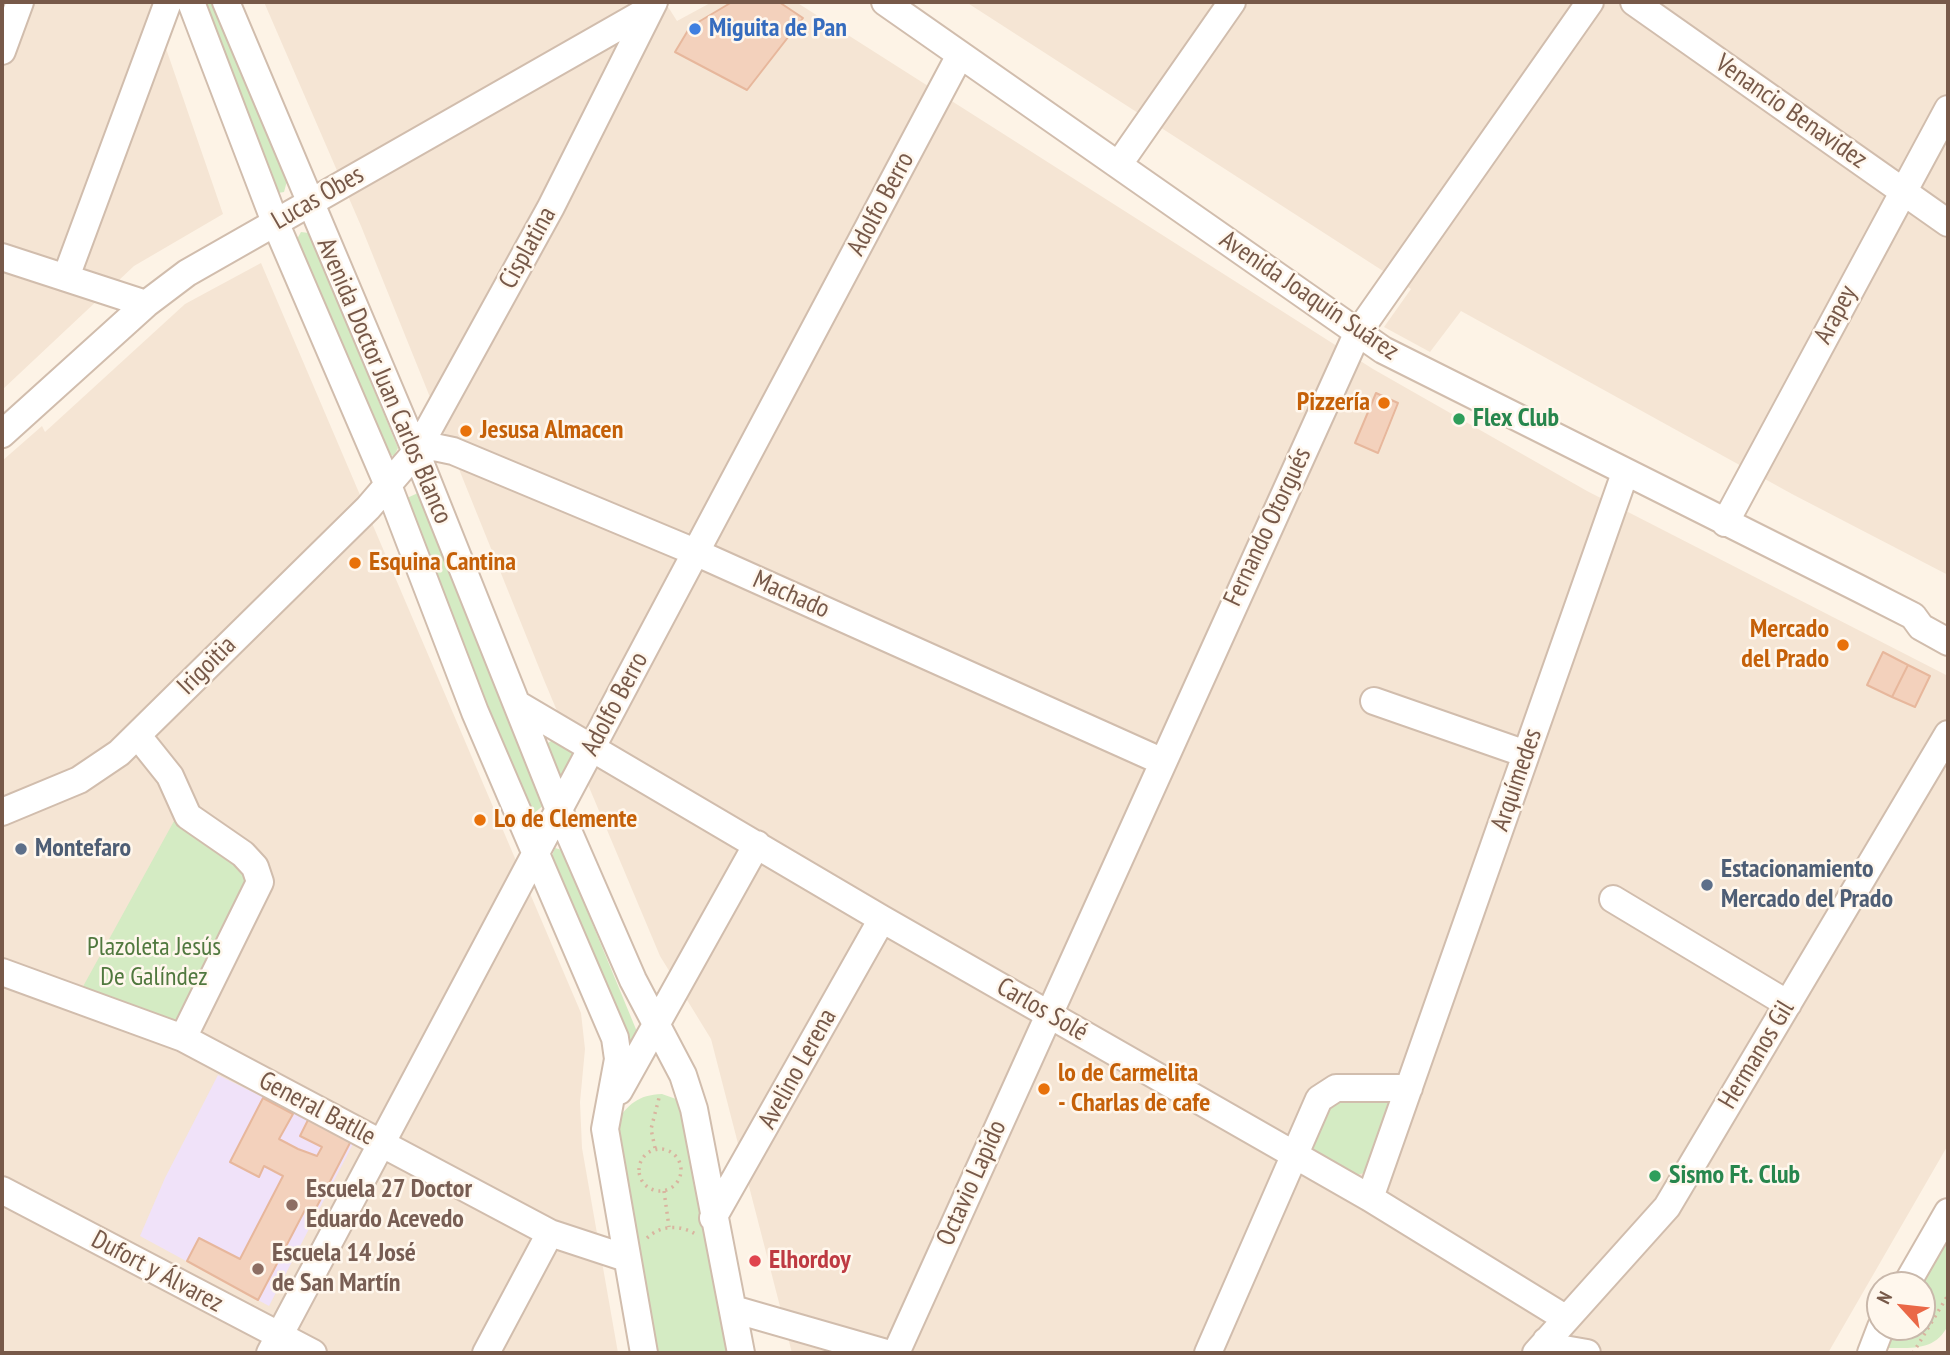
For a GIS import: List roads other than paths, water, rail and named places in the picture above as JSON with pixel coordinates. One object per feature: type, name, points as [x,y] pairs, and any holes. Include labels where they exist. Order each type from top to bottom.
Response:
[{"type":"street","points":[[2,51],[20,2]]},
{"type":"street","points":[[66,277],[168,2]]},
{"type":"street","name":"Avenida Doctor Juan Carlos Blanco","points":[[191,2],[275,222],[388,485],[475,712],[615,1038],[618,1059],[605,1129],[635,1250],[644,1353]]},
{"type":"street","name":"Avenida Doctor Juan Carlos Blanco","points":[[226,2],[416,452],[559,810],[656,1024],[684,1075],[694,1109],[706,1227],[733,1309],[740,1353]]},
{"type":"street","name":"Avenida Joaquín Suárez","points":[[885,2],[1119,164],[1357,334],[1412,366],[1724,523],[1913,616],[1926,616],[1948,625]]},
{"type":"street","points":[[1119,164],[1232,2]]},
{"type":"street","name":"Fernando Otorgués","points":[[1048,1013],[1357,334],[1590,2]]},
{"type":"street","name":"Venancio Benavidez","points":[[1634,2],[1666,11],[1948,223]]},
{"type":"street","name":"Lucas Obes","points":[[2,434],[146,304],[187,273],[655,4]]},
{"type":"street","name":"Cisplatina","points":[[388,485],[416,452],[551,207],[655,4]]},
{"type":"street","name":"Adolfo Berro","points":[[275,1344],[960,55]]},
{"type":"street","name":"Arapey","points":[[1724,523],[1948,109]]},
{"type":"street","points":[[2,257],[146,304]]},
{"type":"street","name":"Machado","points":[[416,452],[434,447],[453,451],[695,552],[1161,761]]},
{"type":"street","name":"Arquímedes","points":[[1370,1198],[1625,473]]},
{"type":"street","name":"Irigoitia","points":[[2,812],[99,769],[138,736],[388,485]]},
{"type":"street","name":"Avenida Joaquín Suárez","points":[[1913,616],[1921,627],[1948,642]]},
{"type":"street","points":[[1374,701],[1526,754]]},
{"type":"street","name":"Carlos Solé","points":[[517,704],[593,746],[882,919],[1370,1198],[1565,1318]]},
{"type":"street","name":"Hermanos Gil","points":[[1541,1347],[1667,1207],[1948,734]]},
{"type":"street","points":[[138,736],[170,776],[188,816],[243,854],[255,867],[260,882],[183,1038]]},
{"type":"street","points":[[609,1108],[757,844]]},
{"type":"street","points":[[1613,899],[1787,1004]]},
{"type":"street","name":"Avelino Lerena","points":[[706,1227],[882,919]]},
{"type":"street","name":"General Batlle","points":[[2,972],[183,1038],[550,1233],[577,1240],[603,1253],[635,1250]]},
{"type":"street","name":"Octavio Lapido","points":[[896,1353],[1048,1013]]},
{"type":"street","points":[[1208,1353],[1323,1093],[1336,1088],[1409,1088]]},
{"type":"street","name":"Dufort y Álvarez","points":[[2,1190],[275,1344],[313,1353]]},
{"type":"street","points":[[1914,1271],[1948,1212]]},
{"type":"street","points":[[486,1353],[550,1233]]},
{"type":"street","points":[[733,1309],[886,1353]]},
{"type":"street","points":[[1541,1347],[1587,1353]]},
{"type":"place","name":"Miguita de Pan","points":[[695,29]]},
{"type":"place","name":"Pizzería","points":[[1384,403]]},
{"type":"place","name":"Flex Club","points":[[1459,419]]},
{"type":"place","name":"Jesusa Almacen","points":[[466,431]]},
{"type":"place","name":"Esquina Cantina","points":[[355,563]]},
{"type":"place","name":"Mercado del Prado","points":[[1843,645]]},
{"type":"place","name":"Lo de Clemente","points":[[480,820]]},
{"type":"place","name":"Montefaro","points":[[21,849]]},
{"type":"place","name":"Estacionamiento Mercado del Prado","points":[[1707,885]]},
{"type":"place","name":"lo de Carmelita - Charlas de cafe","points":[[1044,1089]]},
{"type":"place","name":"Sismo Ft. Club","points":[[1655,1176]]},
{"type":"place","name":"Escuela 27 Doctor Eduardo Acevedo","points":[[292,1205]]},
{"type":"place","name":"Elhordoy","points":[[755,1261]]},
{"type":"place","name":"Escuela 14 José de San Martín","points":[[258,1269]]},
{"type":"park label","name":"Plazoleta Jesús De Galíndez","points":[[154,962]]}]
